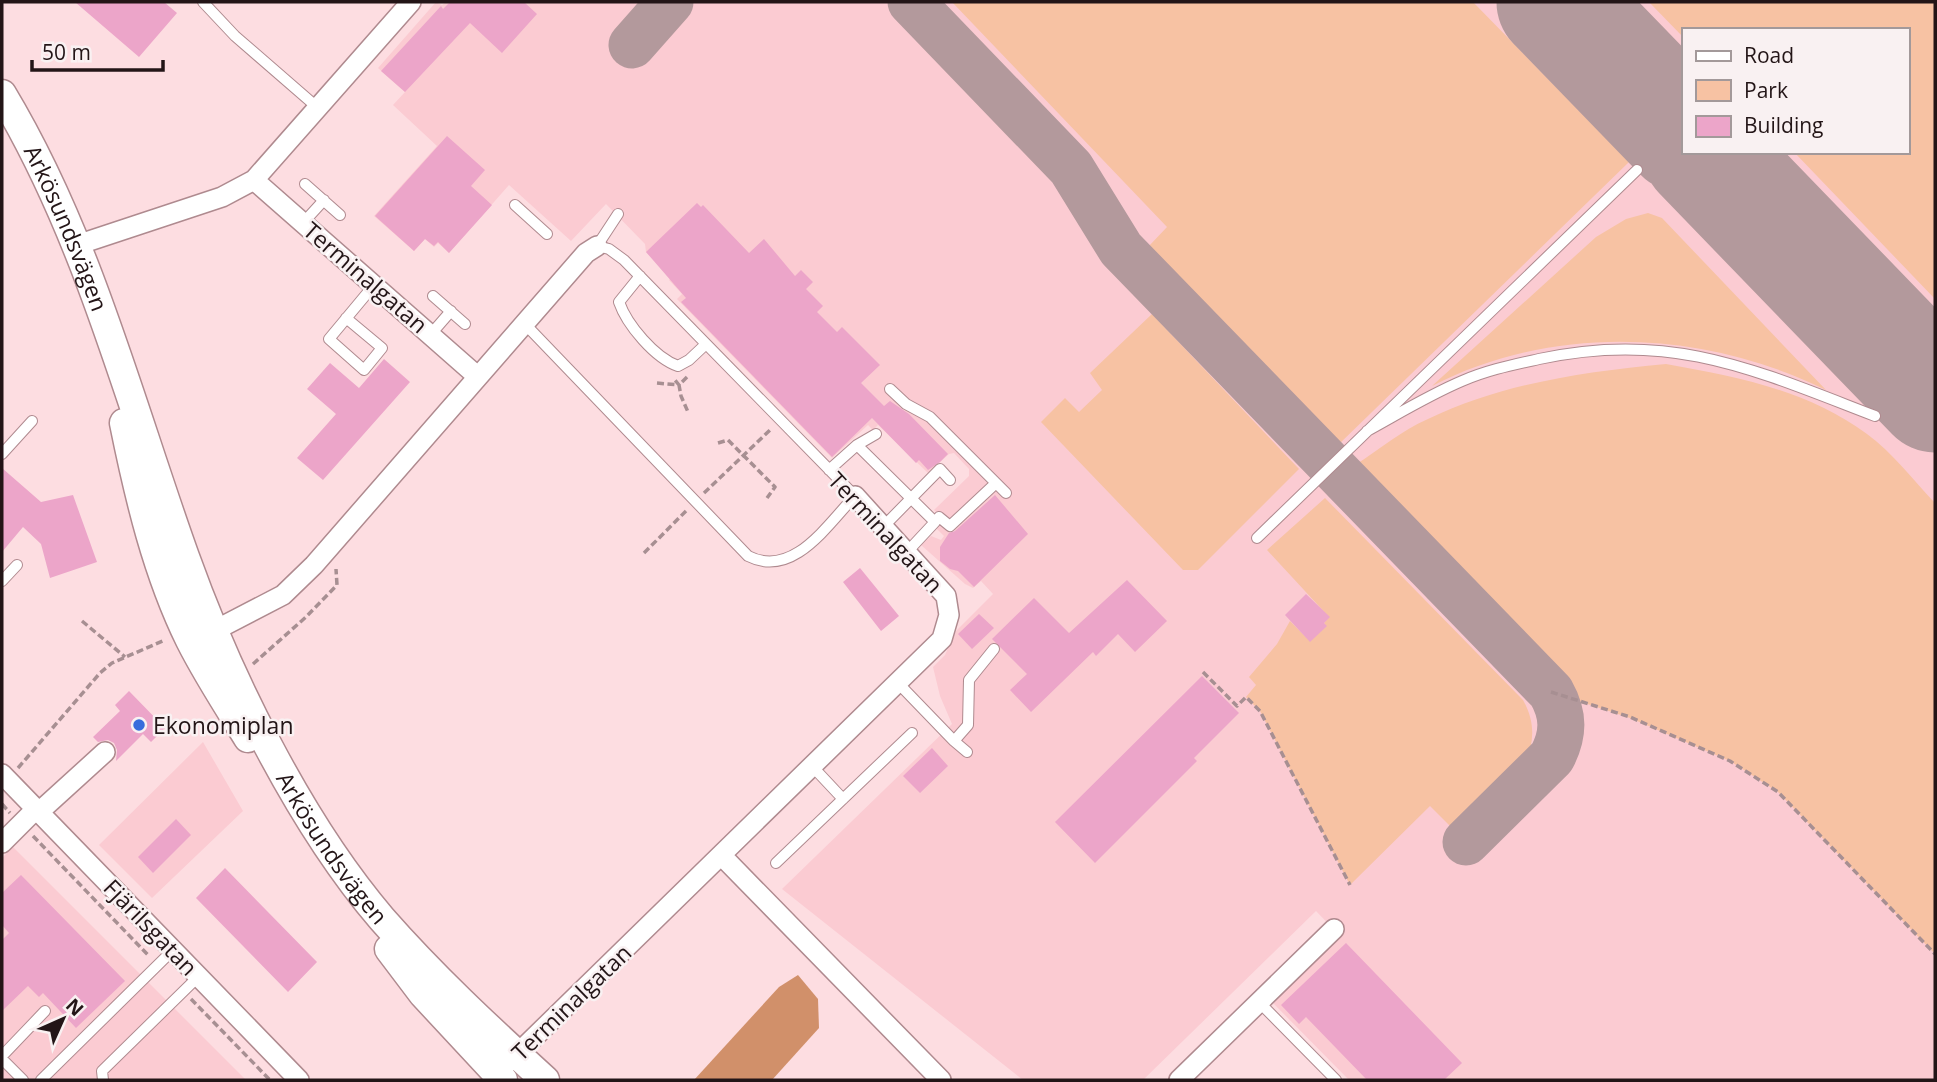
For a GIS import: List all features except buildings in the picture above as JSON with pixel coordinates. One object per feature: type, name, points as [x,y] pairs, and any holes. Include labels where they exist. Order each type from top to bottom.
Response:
[{"type":"main road","name":"Arkösundsvägen","points":[[2,94],[30,144],[77,245],[106,328],[197,635],[290,805],[352,898],[423,994],[497,1078]]},
{"type":"main road","name":"Arkösundsvägen","points":[[197,635],[231,669],[281,767],[320,834],[373,907],[429,969],[545,1080]]},
{"type":"street","points":[[77,245],[222,197],[254,180],[411,2]]},
{"type":"street","name":"Terminalgatan","points":[[254,180],[477,376]]},
{"type":"street","points":[[197,635],[283,595],[329,548],[523,322],[586,253],[597,246]]},
{"type":"street","name":"Terminalgatan","points":[[497,1078],[517,1055],[942,639],[949,615],[946,596],[855,496]]},
{"type":"street","points":[[2,843],[104,752]]},
{"type":"street","name":"Fjärilsgatan","points":[[5,777],[299,1080]]},
{"type":"street","points":[[721,855],[941,1080]]},
{"type":"street","points":[[1179,1080],[1334,929]]},
{"type":"lane","points":[[203,2],[235,36],[318,108]]},
{"type":"lane","points":[[1257,538],[1637,170]]},
{"type":"lane","points":[[305,184],[340,215]]},
{"type":"lane","points":[[303,223],[324,200]]},
{"type":"lane","points":[[515,205],[547,233]]},
{"type":"lane","points":[[597,246],[618,214]]},
{"type":"lane","name":"Terminalgatan","points":[[597,246],[609,249],[640,276],[855,496]]},
{"type":"lane","points":[[640,276],[619,302],[624,316],[667,362],[678,366],[690,360],[706,344]]},
{"type":"lane","points":[[346,318],[382,348],[363,370],[329,339],[346,318],[374,285]]},
{"type":"lane","points":[[433,296],[465,324]]},
{"type":"lane","points":[[431,334],[451,311]]},
{"type":"lane","points":[[523,322],[729,537],[748,556],[761,563],[778,563],[791,558],[806,547],[855,496]]},
{"type":"lane","points":[[1367,430],[1461,381],[1497,367],[1602,348],[1659,349],[1722,361],[1794,383],[1875,416]]},
{"type":"lane","points":[[890,389],[906,404],[930,417],[1006,493]]},
{"type":"lane","points":[[2,453],[32,421]]},
{"type":"lane","points":[[830,470],[857,445],[876,434]]},
{"type":"lane","points":[[857,445],[935,522]]},
{"type":"lane","points":[[883,527],[940,469],[950,480]]},
{"type":"lane","points":[[907,552],[939,517],[949,527],[996,483]]},
{"type":"lane","points":[[2,581],[17,565]]},
{"type":"lane","points":[[954,741],[968,725],[970,680],[994,649]]},
{"type":"lane","points":[[898,683],[967,752]]},
{"type":"lane","points":[[776,863],[912,733]]},
{"type":"lane","points":[[812,766],[843,799]]},
{"type":"lane","points":[[41,1080],[173,950]]},
{"type":"lane","points":[[103,1080],[102,1071],[199,976]]},
{"type":"lane","points":[[1259,1002],[1336,1080]]},
{"type":"lane","points":[[23,1080],[2,1057],[45,1011]]},
{"type":"path","points":[[688,377],[680,384],[681,396],[688,412]]},
{"type":"path","points":[[643,553],[781,420]]},
{"type":"path","points":[[718,443],[728,440],[775,487],[768,498]]},
{"type":"path","points":[[231,669],[251,666],[337,585],[329,548]]},
{"type":"path","points":[[82,621],[125,657]]},
{"type":"path","points":[[5,777],[100,673],[125,657],[197,635]]},
{"type":"path","points":[[1203,672],[1237,706],[1247,697],[1260,711],[1350,885]]},
{"type":"path","points":[[1551,692],[1630,718],[1730,761],[1778,792],[1935,954]]},
{"type":"path","points":[[2,804],[158,965]]},
{"type":"path","points":[[184,991],[270,1080]]},
{"type":"shaded area","points":[[436,2],[442,5],[446,2],[1935,2],[1935,1080],[1349,1080],[1273,1003],[1341,937],[1316,911],[1143,1080],[1023,1080],[782,889],[952,724],[940,696],[933,667],[945,655],[956,631],[993,594],[981,581],[973,588],[965,584],[921,545],[931,536],[941,540],[944,536],[934,526],[941,520],[955,535],[957,533],[934,510],[969,476],[969,469],[954,453],[949,454],[928,473],[878,425],[873,430],[868,425],[832,458],[677,299],[682,294],[669,280],[671,278],[646,252],[645,244],[606,204],[571,241],[509,185],[449,253],[438,243],[434,247],[425,239],[414,251],[374,216],[437,146],[393,105],[405,92],[378,68]]},
{"type":"shaded area","points":[[203,742],[243,811],[152,898],[99,845]]},
{"type":"shaded area","points":[[13,847],[246,1080],[2,1080],[2,858]]},
{"type":"shaded area","points":[[798,975],[818,999],[819,1028],[772,1080],[694,1080],[779,987]]},
{"type":"green space","points":[[952,2],[1473,2],[1629,162],[1336,447],[1150,250],[1149,246],[1167,227]]},
{"type":"green space","points":[[1649,2],[1935,2],[1935,299],[1796,154],[1909,154],[1909,28],[1682,28],[1682,36]]},
{"type":"green space","points":[[1648,213],[1662,218],[1826,390],[1779,370],[1730,355],[1680,346],[1629,342],[1578,344],[1528,352],[1479,366],[1432,386],[1596,237],[1626,219]]},
{"type":"green space","points":[[1152,314],[1299,469],[1198,570],[1183,570],[1041,422],[1065,398],[1079,412],[1102,390],[1090,373]]},
{"type":"green space","points":[[1666,364],[1746,380],[1820,406],[1876,441],[1935,503],[1935,954],[1778,792],[1730,761],[1630,718],[1551,692],[1560,682],[1355,465],[1418,424],[1486,396],[1574,375]]},
{"type":"green space","points":[[1325,498],[1523,700],[1532,727],[1529,754],[1521,772],[1458,834],[1430,806],[1350,885],[1260,711],[1246,697],[1256,685],[1249,677],[1277,644],[1290,621],[1310,641],[1326,626],[1324,623],[1329,617],[1267,550]]},
{"type":"taxiway","points":[[632,45],[670,2]]},
{"type":"taxiway","points":[[911,2],[1071,168],[1121,249],[1551,692],[1561,724],[1559,740],[1552,757],[1466,842]]},
{"type":"runway","points":[[1556,2],[1682,132]]},
{"type":"runway","points":[[1704,154],[1935,393]]},
{"type":"place","name":"Ekonomiplan","points":[[139,725]]}]
